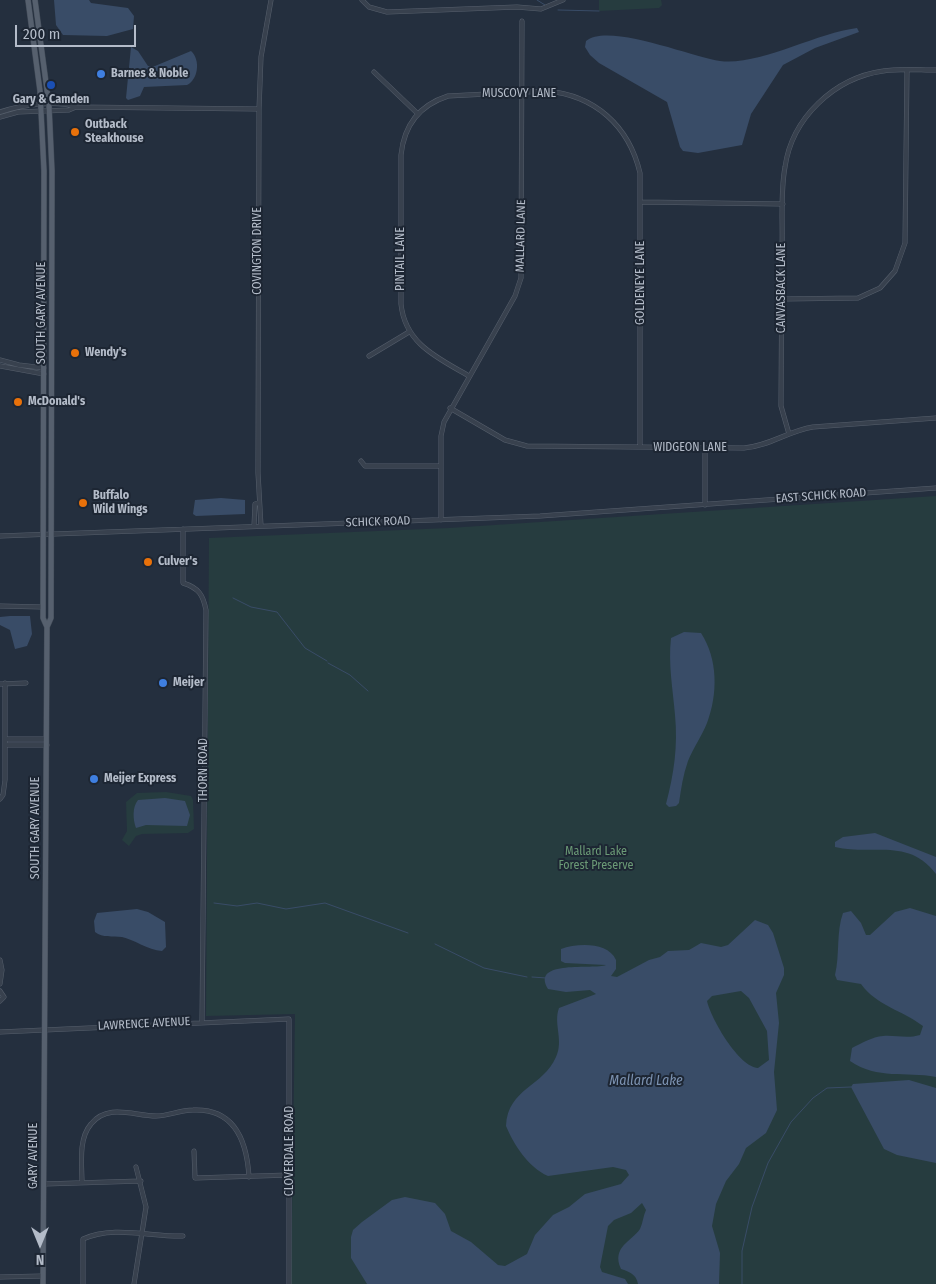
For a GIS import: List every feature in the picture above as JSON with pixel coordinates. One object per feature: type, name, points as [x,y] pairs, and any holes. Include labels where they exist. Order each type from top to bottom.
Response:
[{"type":"main road","name":"SOUTH GARY AVENUE","points":[[28,0],[42,108],[44,180],[43,618],[47,627]]},
{"type":"main road","name":"SOUTH GARY AVENUE","points":[[36,0],[49,108],[52,180],[51,618],[47,627],[46,1029]]},
{"type":"main road","name":"GARY AVENUE","points":[[43,1284],[46,1029]]},
{"type":"street","name":"COVINGTON DRIVE","points":[[261,526],[260,505],[258,503],[259,109],[261,57],[271,0]]},
{"type":"street","points":[[362,0],[368,7],[386,12],[517,7],[541,9],[563,0]]},
{"type":"street","name":"MALLARD LANE","points":[[441,520],[441,436],[450,408],[515,296],[521,278],[522,21]]},
{"type":"street","points":[[782,299],[858,298],[874,292],[892,276],[900,262],[905,243],[907,70]]},
{"type":"street","name":"CANVASBACK LANE","points":[[789,434],[781,406],[782,299],[785,166],[792,141],[810,111],[837,88],[865,75],[907,70],[936,70]]},
{"type":"street","points":[[374,72],[417,113]]},
{"type":"street","name":"MUSCOVY LANE","points":[[417,113],[433,102],[448,96],[554,92],[573,96],[594,106],[617,124]]},
{"type":"street","points":[[0,112],[68,105],[76,107],[259,109]]},
{"type":"street","points":[[0,117],[42,108]]},
{"type":"street","name":"PINTAIL LANE","points":[[417,113],[405,133],[401,155],[401,304],[409,332],[426,351],[469,376]]},
{"type":"street","name":"GOLDENEYE LANE","points":[[617,124],[628,139],[637,161],[641,179],[640,447]]},
{"type":"street","points":[[641,202],[783,204]]},
{"type":"street","points":[[369,356],[409,332]]},
{"type":"street","points":[[0,360],[44,371]]},
{"type":"street","points":[[0,366],[44,371]]},
{"type":"street","name":"WIDGEON LANE","points":[[450,408],[505,440],[521,446],[754,448],[812,427],[936,418]]},
{"type":"street","points":[[705,448],[705,505]]},
{"type":"street","points":[[361,461],[365,466],[440,466]]},
{"type":"street","name":"EAST SCHICK ROAD","points":[[705,505],[936,488]]},
{"type":"street","name":"COVINGTON DRIVE","points":[[254,526],[255,504],[258,503]]},
{"type":"street","name":"SCHICK ROAD","points":[[0,536],[441,520],[705,505]]},
{"type":"street","name":"THORN ROAD","points":[[183,529],[183,583],[192,586],[202,594],[206,610],[202,1021]]},
{"type":"street","points":[[0,606],[43,607]]},
{"type":"street","points":[[0,684],[26,683]]},
{"type":"street","points":[[0,799],[3,795],[4,780],[6,684]]},
{"type":"street","points":[[0,698],[6,698]]},
{"type":"street","points":[[5,739],[46,739]]},
{"type":"street","points":[[5,745],[46,745]]},
{"type":"street","points":[[0,960],[2,970],[0,984]]},
{"type":"street","points":[[0,991],[4,997],[0,1001]]},
{"type":"street","name":"LAWRENCE AVENUE","points":[[0,1032],[202,1021],[289,1019]]},
{"type":"street","name":"CLOVERDALE ROAD","points":[[288,1284],[290,1175],[289,1019]]},
{"type":"street","points":[[82,1183],[85,1134],[90,1124],[98,1118],[116,1112],[156,1116],[196,1110],[216,1114],[231,1123],[242,1138],[248,1158],[249,1176]]},
{"type":"street","points":[[194,1151],[195,1178],[290,1175]]},
{"type":"street","points":[[134,1284],[146,1207],[136,1167]]},
{"type":"street","points":[[44,1184],[141,1181]]},
{"type":"street","points":[[83,1284],[83,1240],[98,1234],[183,1236]]},
{"type":"street","points":[[0,1277],[43,1276]]},
{"type":"green space","points":[[599,0],[661,0],[662,5],[659,8],[599,11]]},
{"type":"green space","name":"Mallard Lake Forest Preserve","points":[[936,496],[936,1284],[291,1284],[295,1014],[206,1016],[209,538],[449,528]]},
{"type":"green space","points":[[166,792],[191,796],[193,800],[194,829],[188,833],[142,834],[136,836],[129,846],[122,840],[127,831],[126,802],[137,793]]},
{"type":"water","points":[[54,0],[89,0],[91,3],[128,8],[134,16],[133,29],[107,36],[63,35],[56,25]]},
{"type":"water","points":[[857,28],[859,32],[815,48],[783,65],[751,114],[742,145],[698,153],[683,151],[680,147],[667,102],[599,63],[590,55],[585,47],[586,41],[597,36],[612,36],[651,42],[720,61],[735,61],[752,59],[824,36]]},
{"type":"water","points":[[131,47],[138,51],[148,66],[155,66],[191,51],[197,64],[194,79],[187,85],[144,87],[140,96],[128,100],[126,98]]},
{"type":"water","points":[[221,498],[245,500],[245,514],[196,516],[193,514],[195,500]]},
{"type":"water","points":[[30,616],[32,634],[27,646],[15,649],[10,630],[0,625],[0,617]]},
{"type":"water","points":[[684,632],[701,633],[707,643],[713,665],[714,689],[711,712],[707,723],[686,766],[679,803],[676,806],[669,807],[666,804],[676,749],[670,648],[671,638]]},
{"type":"water","points":[[165,798],[185,801],[190,815],[187,826],[146,825],[136,828],[134,814],[138,800]]},
{"type":"water","points":[[875,833],[936,857],[936,874],[914,855],[889,850],[835,847],[835,842],[843,837]]},
{"type":"water","points":[[910,908],[936,916],[936,1077],[881,1073],[860,1067],[850,1061],[852,1048],[863,1042],[883,1036],[911,1037],[920,1035],[923,1026],[874,998],[861,984],[837,980],[835,975],[839,928],[843,913],[851,911],[861,923],[866,935],[870,935],[895,912]]},
{"type":"water","points":[[137,909],[148,912],[165,922],[166,947],[162,951],[151,949],[126,938],[104,936],[95,932],[94,921],[97,913]]},
{"type":"water","name":"Mallard Lake","points":[[755,920],[768,925],[773,933],[784,968],[784,975],[776,993],[779,1023],[774,1072],[777,1110],[766,1133],[746,1148],[739,1164],[726,1181],[716,1204],[712,1226],[720,1253],[719,1284],[638,1284],[632,1274],[621,1269],[619,1255],[624,1245],[640,1229],[646,1210],[642,1203],[631,1213],[614,1220],[608,1226],[600,1267],[602,1272],[625,1279],[628,1284],[367,1284],[351,1258],[353,1230],[392,1200],[405,1197],[435,1203],[445,1214],[451,1231],[471,1242],[498,1265],[505,1266],[527,1254],[535,1235],[553,1215],[569,1207],[585,1194],[621,1184],[629,1175],[626,1170],[613,1167],[548,1176],[534,1167],[522,1155],[506,1126],[508,1113],[513,1103],[519,1095],[543,1075],[556,1057],[559,1044],[557,1014],[559,1008],[596,994],[590,990],[566,992],[548,989],[545,980],[548,973],[566,968],[606,965],[565,963],[561,961],[561,949],[584,945],[600,947],[606,950],[616,960],[616,969],[611,976],[617,977],[649,960],[660,957],[668,951],[689,950],[701,943],[721,947],[728,945]],"holes":[[[741,991],[749,998],[767,1031],[769,1060],[758,1068],[751,1066],[743,1060],[727,1041],[714,1019],[707,1001],[712,996]]]},
{"type":"water","points":[[909,1080],[936,1088],[936,1163],[897,1155],[884,1149],[851,1087],[853,1084]]},
{"type":"waterway","points":[[537,0],[545,5]]},
{"type":"waterway","points":[[558,10],[599,11]]},
{"type":"waterway","points":[[233,598],[251,607],[277,612],[305,648],[327,661]]},
{"type":"waterway","points":[[328,663],[350,675],[368,691]]},
{"type":"waterway","points":[[214,903],[237,906],[257,903],[286,909],[325,903],[408,933]]},
{"type":"waterway","points":[[435,944],[484,968],[527,977]]},
{"type":"waterway","points":[[532,977],[546,978]]},
{"type":"waterway","points":[[742,1284],[742,1251],[752,1207],[768,1163],[791,1122],[813,1098],[827,1088],[851,1087]]},
{"type":"place","name":"Barnes & Noble","points":[[101,74]]},
{"type":"place","name":"Gary & Camden","points":[[51,85]]},
{"type":"place","name":"Outback Steakhouse","points":[[75,132]]},
{"type":"place","name":"Wendy's","points":[[75,353]]},
{"type":"place","name":"McDonald's","points":[[18,402]]},
{"type":"place","name":"Buffalo Wild Wings","points":[[83,503]]},
{"type":"place","name":"Culver's","points":[[148,562]]},
{"type":"place","name":"Meijer","points":[[163,683]]},
{"type":"place","name":"Meijer Express","points":[[94,779]]}]
